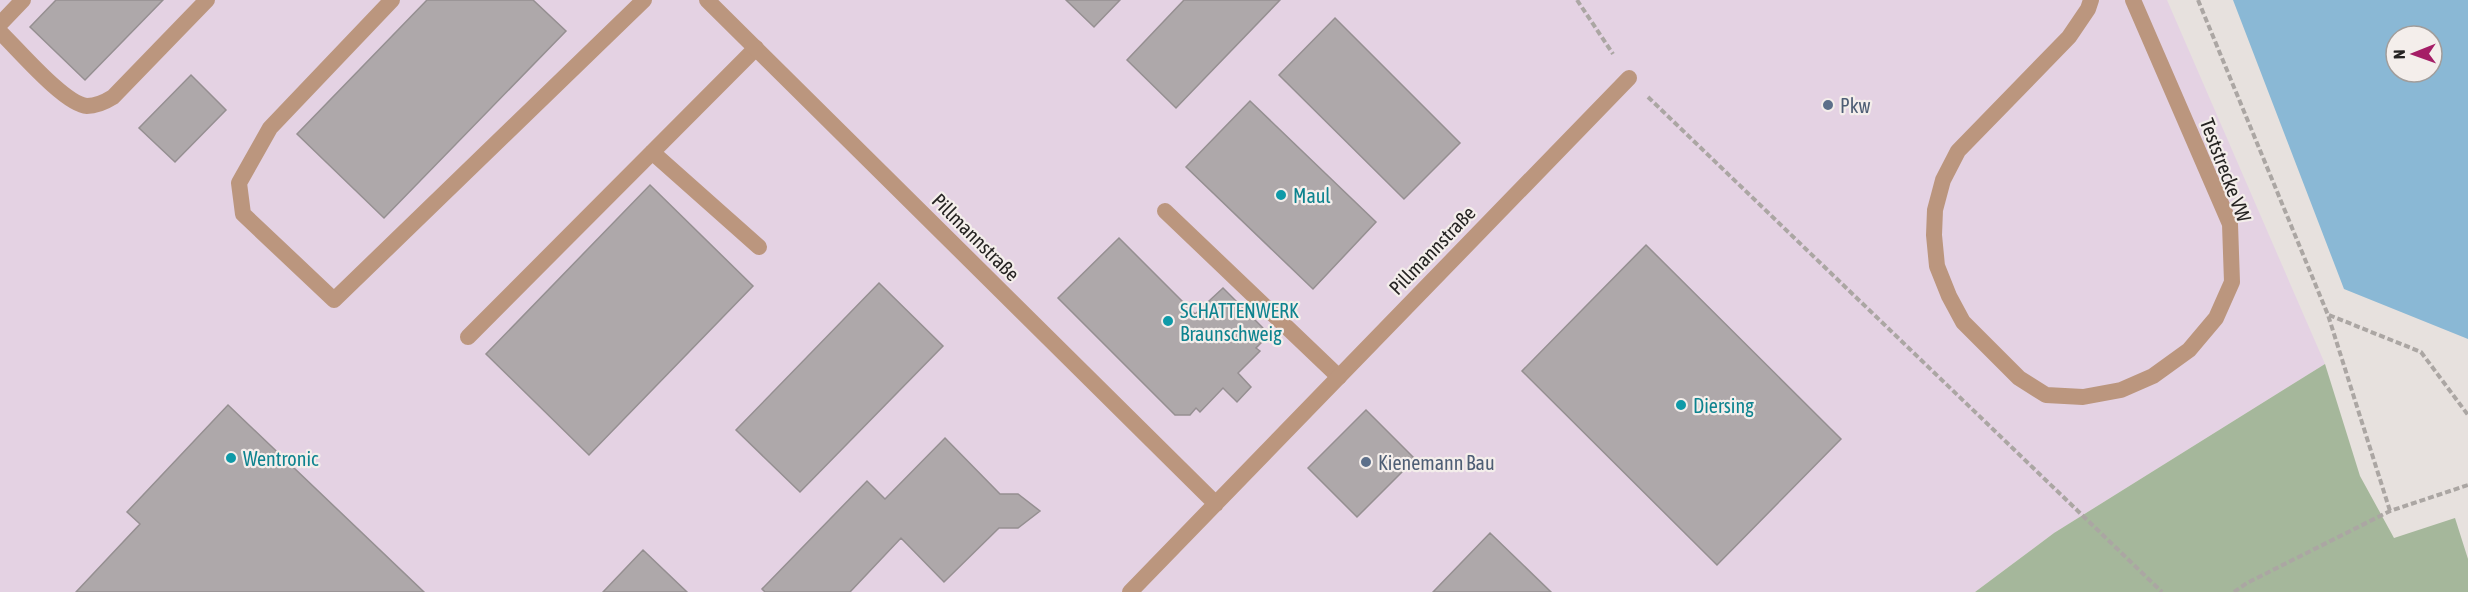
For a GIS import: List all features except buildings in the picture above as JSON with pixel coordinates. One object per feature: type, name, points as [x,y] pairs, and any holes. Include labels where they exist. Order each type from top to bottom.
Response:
[{"type":"street","points":[[0,24],[23,0]]},
{"type":"street","points":[[0,32],[67,99],[85,106],[100,104],[113,97],[207,0]]},
{"type":"street","points":[[392,0],[270,128],[239,183],[243,214],[333,300],[644,0]]},
{"type":"street","name":"Pillmannstraße","points":[[707,0],[1216,504]]},
{"type":"street","name":"Teststrecke VW","points":[[2091,0],[2088,9],[2070,37],[1958,151],[1943,180],[1935,210],[1934,235],[1937,266],[1948,296],[1962,322],[2019,378],[2046,395],[2083,397],[2121,390],[2153,376],[2189,350],[2216,318],[2232,282],[2230,224],[2133,0]]},
{"type":"street","points":[[468,337],[756,48]]},
{"type":"street","name":"Pillmannstraße","points":[[1130,592],[1629,78]]},
{"type":"street","points":[[652,152],[759,247]]},
{"type":"street","points":[[1165,212],[1339,377]]},
{"type":"path","points":[[1577,0],[1629,78],[2162,592]]},
{"type":"path","points":[[2198,0],[2328,315],[2391,511]]},
{"type":"path","points":[[2328,315],[2421,352],[2468,415]]},
{"type":"path","points":[[2234,592],[2247,583],[2391,511],[2468,485]]},
{"type":"shaded area","points":[[0,0],[2167,0],[2325,364],[2054,533],[1975,592],[0,592]]},
{"type":"green space","points":[[2325,364],[2360,476],[2394,538],[2455,518],[2468,559],[2468,592],[1975,592],[2054,533]]},
{"type":"water","points":[[2233,0],[2468,0],[2468,339],[2344,289]]},
{"type":"place","name":"Pkw","points":[[1828,105]]},
{"type":"place","name":"Maul","points":[[1281,195]]},
{"type":"place","name":"SCHATTENWERK Braunschweig","points":[[1168,321]]},
{"type":"place","name":"Diersing","points":[[1681,405]]},
{"type":"place","name":"Wentronic","points":[[231,458]]},
{"type":"place","name":"Kienemann Bau","points":[[1366,462]]}]
